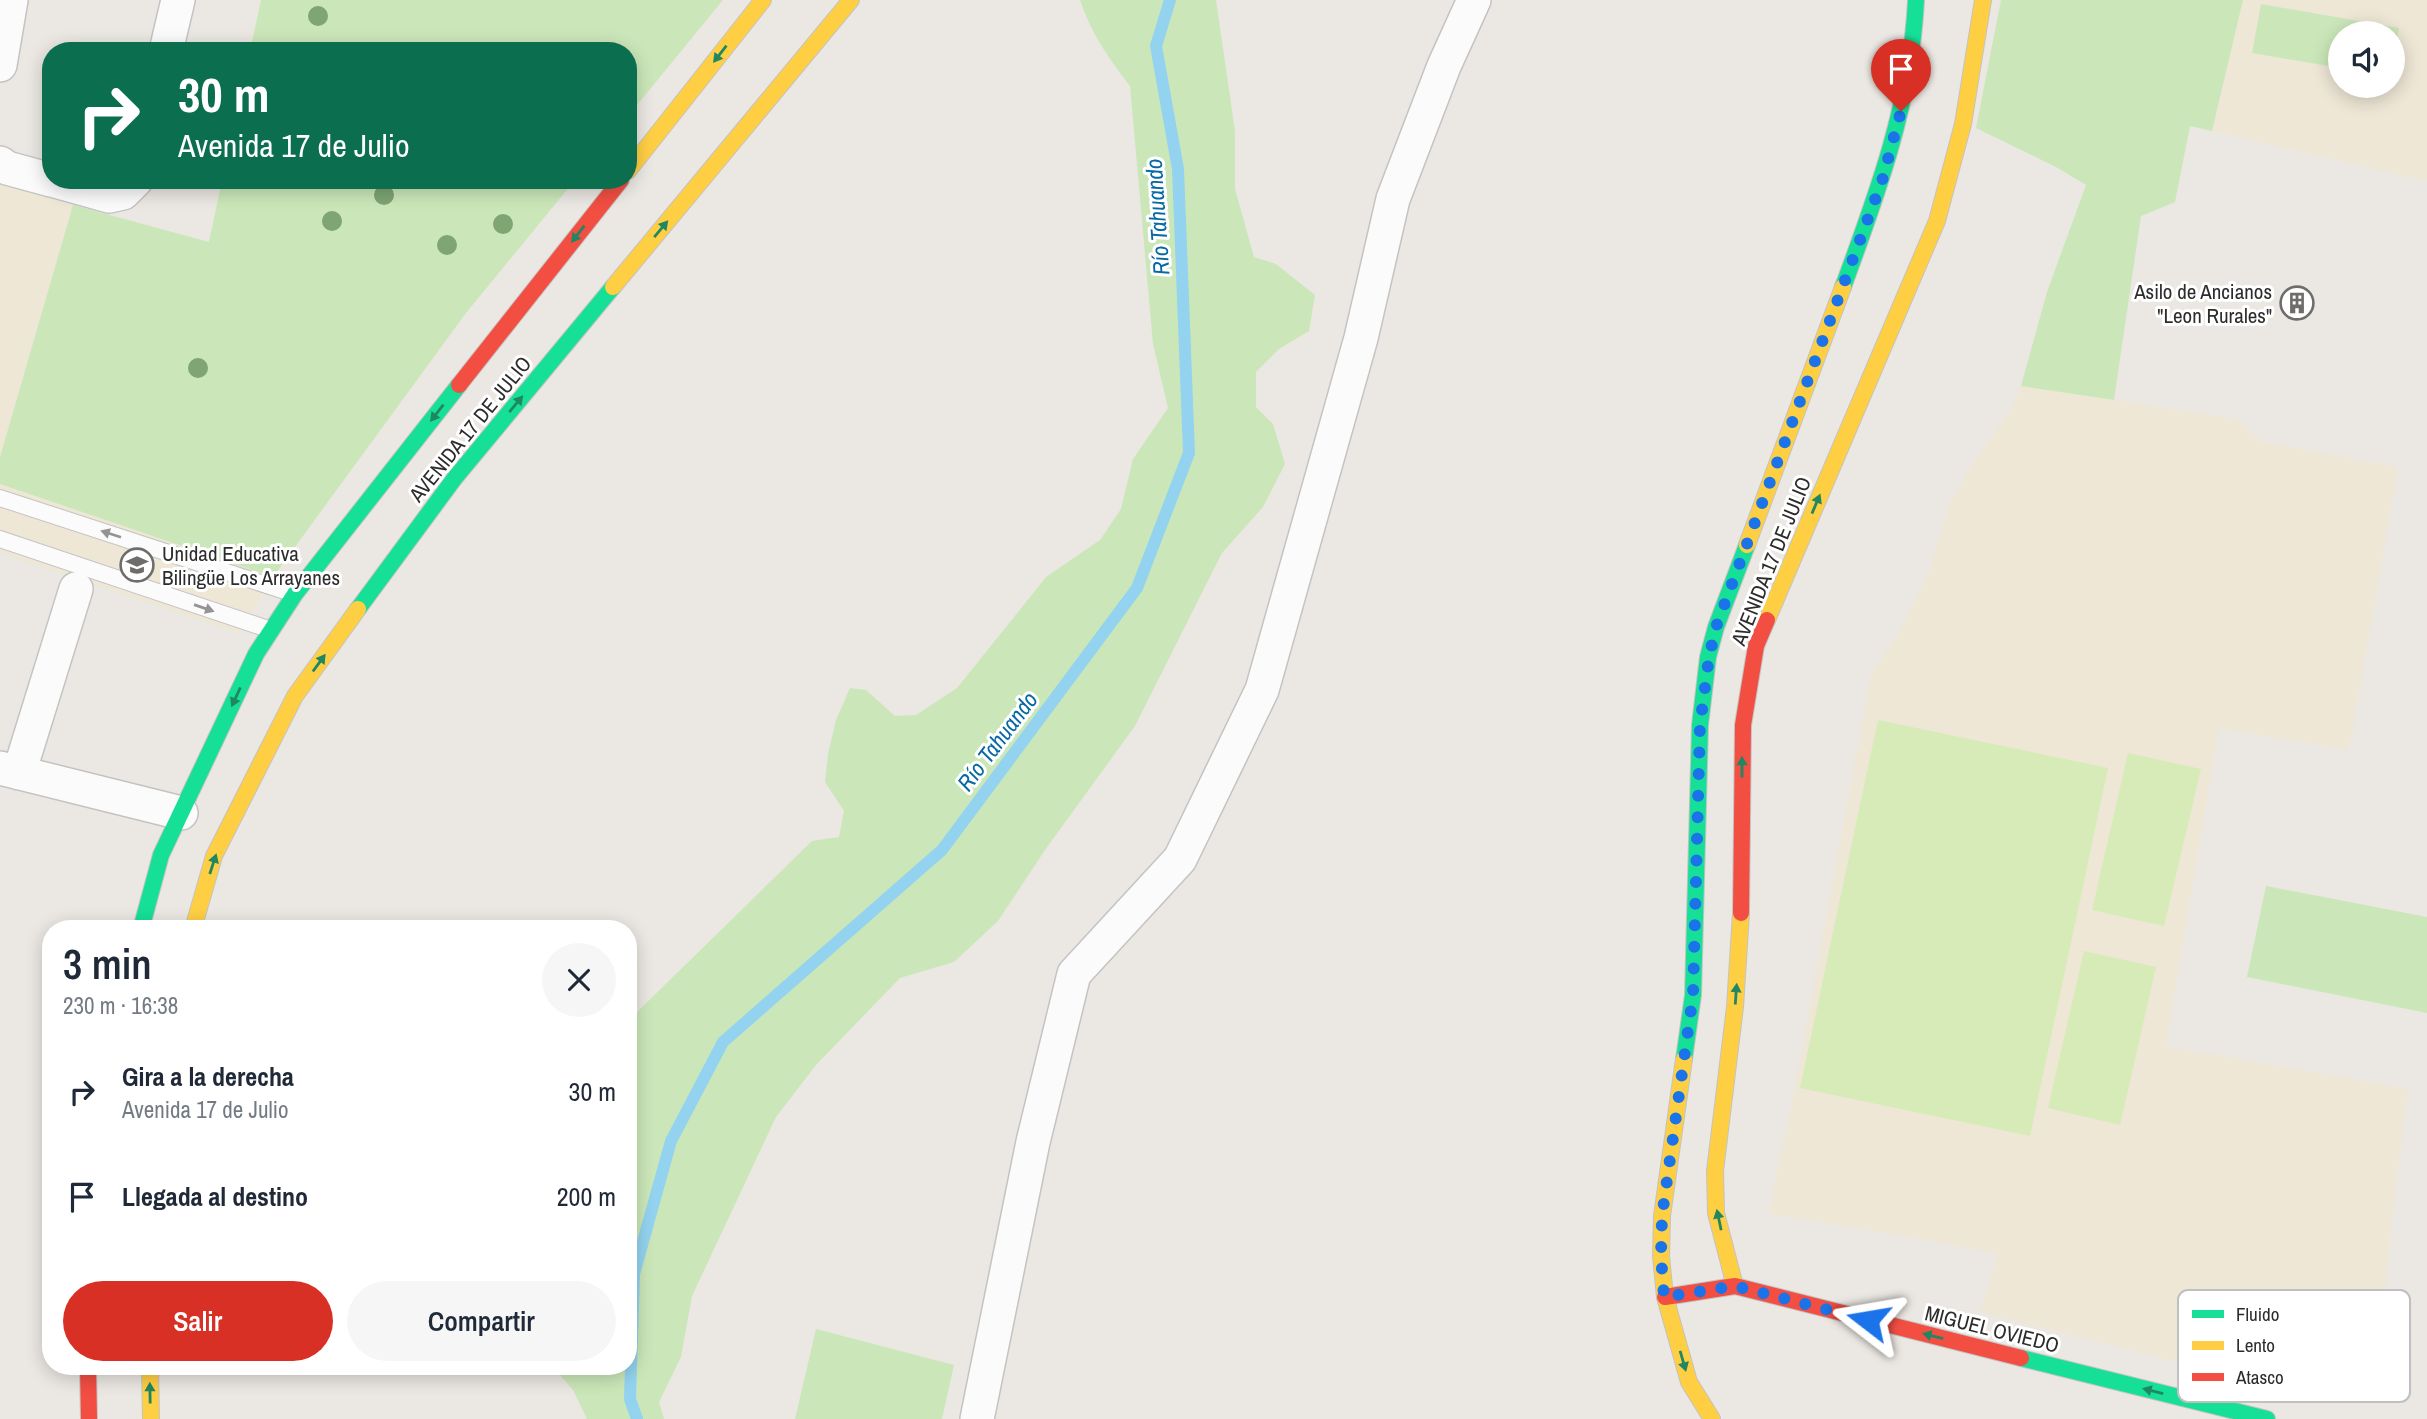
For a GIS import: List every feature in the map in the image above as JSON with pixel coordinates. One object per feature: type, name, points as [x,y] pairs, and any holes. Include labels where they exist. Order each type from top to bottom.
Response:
[{"type":"main road","points":[[637,159],[763,0]]},
{"type":"main road","name":"AVENIDA 17 DE JULIO","points":[[196,920],[214,856],[295,696],[454,479],[850,0]]},
{"type":"main road","name":"AVENIDA 17 DE JULIO","points":[[1712,1419],[1689,1382],[1664,1297],[1661,1256],[1662,1216],[1693,995],[1700,725],[1709,657],[1716,627],[1882,181],[1901,111],[1916,0]]},
{"type":"main road","name":"AVENIDA 17 DE JULIO","points":[[1735,1286],[1716,1213],[1715,1171],[1735,1007],[1741,920],[1743,725],[1756,646],[1937,222],[1963,124],[1983,0]]},
{"type":"main road","name":"AVENIDA 17 DE JULIO","points":[[143,920],[161,855],[256,654],[271,630],[295,594],[614,189]]},
{"type":"main road","name":"MIGUEL OVIEDO","points":[[1664,1297],[1735,1286],[2178,1397]]},
{"type":"main road","points":[[88,1375],[89,1419]]},
{"type":"main road","points":[[150,1375],[151,1419]]},
{"type":"main road","name":"MIGUEL OVIEDO","points":[[2199,1402],[2267,1419]]},
{"type":"street","points":[[0,65],[11,0]]},
{"type":"street","points":[[168,42],[178,0]]},
{"type":"street","points":[[977,1419],[1033,1142],[1074,974],[1180,859],[1262,690],[1362,338],[1393,199],[1444,66],[1474,0]]},
{"type":"street","points":[[0,163],[7,168],[42,178]]},
{"type":"street","points":[[84,189],[110,196],[123,193],[127,189]]},
{"type":"street","points":[[76,589],[9,771],[181,813]]},
{"type":"lane","points":[[0,498],[295,594]]},
{"type":"lane","points":[[0,539],[271,630]]},
{"type":"shaded area","points":[[2243,0],[2427,0],[2427,181],[2212,131]]},
{"type":"shaded area","points":[[0,184],[73,205],[0,457]]},
{"type":"shaded area","points":[[2021,386],[2238,419],[2261,442],[2398,467],[2349,750],[2219,728],[2166,1046],[2408,1089],[2385,1290],[2178,1290],[2178,1362],[1981,1312],[1998,1253],[1768,1213],[1794,1093],[1871,674],[1899,633],[1931,567],[1949,505],[1967,472],[2012,408]]},
{"type":"shaded area","name":"Unidad Educativa Bilingüe Los Arrayanes","points":[[0,484],[273,577],[239,633],[0,553]]},
{"type":"green space","points":[[261,0],[723,0],[637,105],[637,42],[252,42]]},
{"type":"green space","points":[[1080,0],[1216,0],[1235,131],[1235,189],[1254,257],[1276,264],[1315,295],[1309,331],[1279,349],[1256,372],[1256,407],[1273,424],[1285,464],[1263,507],[1222,553],[1135,726],[1045,850],[998,921],[954,962],[900,978],[816,1065],[776,1117],[692,1296],[681,1357],[659,1402],[664,1419],[587,1419],[573,1390],[560,1375],[637,1375],[637,1012],[812,841],[839,837],[844,811],[825,782],[836,720],[850,688],[866,690],[895,716],[916,715],[957,688],[1046,577],[1100,540],[1121,509],[1133,459],[1168,408],[1153,344],[1130,86],[1101,45]]},
{"type":"green space","points":[[2001,0],[2243,0],[2212,131],[2190,126],[2175,202],[2141,216],[2114,400],[2021,386],[2047,292],[2086,185],[2056,167],[1976,128]]},
{"type":"green space","points":[[2261,4],[2359,21],[2328,21],[2328,66],[2252,53]]},
{"type":"green space","points":[[220,189],[568,189],[466,313],[273,577],[0,484],[0,457],[73,205],[209,242]]},
{"type":"green space","points":[[1878,720],[2108,768],[2030,1136],[1800,1088]]},
{"type":"green space","points":[[2128,753],[2201,769],[2164,926],[2092,910]]},
{"type":"green space","points":[[2266,886],[2427,917],[2427,1013],[2247,977]]},
{"type":"green space","points":[[2084,951],[2156,967],[2120,1125],[2048,1108]]},
{"type":"green space","points":[[816,1329],[954,1365],[942,1419],[795,1419]]},
{"type":"waterway","name":"Río Tahuando","points":[[637,1263],[671,1141],[723,1042],[942,850],[1137,588],[1189,453],[1178,169],[1156,46],[1170,0]]},
{"type":"waterway","name":"Río Tahuando","points":[[631,1375],[630,1399],[637,1419]]},
{"type":"traffic: fast","points":[[1843,287],[1880,182],[1900,111],[1913,38],[1916,0]]},
{"type":"traffic: fast","points":[[358,609],[454,479],[613,287]]},
{"type":"traffic: fast","points":[[143,920],[161,855],[256,654],[295,594],[459,385]]},
{"type":"traffic: fast","points":[[1684,1059],[1693,995],[1700,725],[1708,657],[1716,627],[1747,545]]},
{"type":"traffic: fast","points":[[2021,1358],[2178,1397]]},
{"type":"traffic: fast","points":[[2198,1402],[2267,1419]]},
{"type":"traffic: slow","points":[[637,160],[763,0]]},
{"type":"traffic: slow","points":[[613,287],[851,0]]},
{"type":"traffic: slow","points":[[1767,620],[1937,221],[1963,124],[1983,0]]},
{"type":"traffic: slow","points":[[1747,545],[1843,287]]},
{"type":"traffic: slow","points":[[196,920],[214,856],[295,696],[358,609]]},
{"type":"traffic: slow","points":[[1735,1286],[1716,1213],[1715,1171],[1735,1007],[1741,913]]},
{"type":"traffic: slow","points":[[1684,1059],[1662,1216],[1661,1256],[1665,1297],[1689,1382],[1712,1419]]},
{"type":"traffic: slow","points":[[150,1375],[151,1419]]},
{"type":"traffic: jam","points":[[459,385],[614,189]]},
{"type":"traffic: jam","points":[[1741,913],[1743,725],[1756,646],[1767,620]]},
{"type":"traffic: jam","points":[[1665,1297],[1735,1286],[2021,1358]]},
{"type":"traffic: jam","points":[[88,1375],[89,1419]]},
{"type":"place","name":"Asilo de Ancianos \"Leon Rurales\"","points":[[2297,303]]},
{"type":"place","name":"Unidad Educativa Bilingüe Los Arrayanes","points":[[137,565]]},
{"type":"route","points":[[1868,1320],[1735,1286],[1664,1297],[1662,1216],[1693,995],[1700,725],[1709,657],[1716,627],[1882,181],[1901,111]]}]
